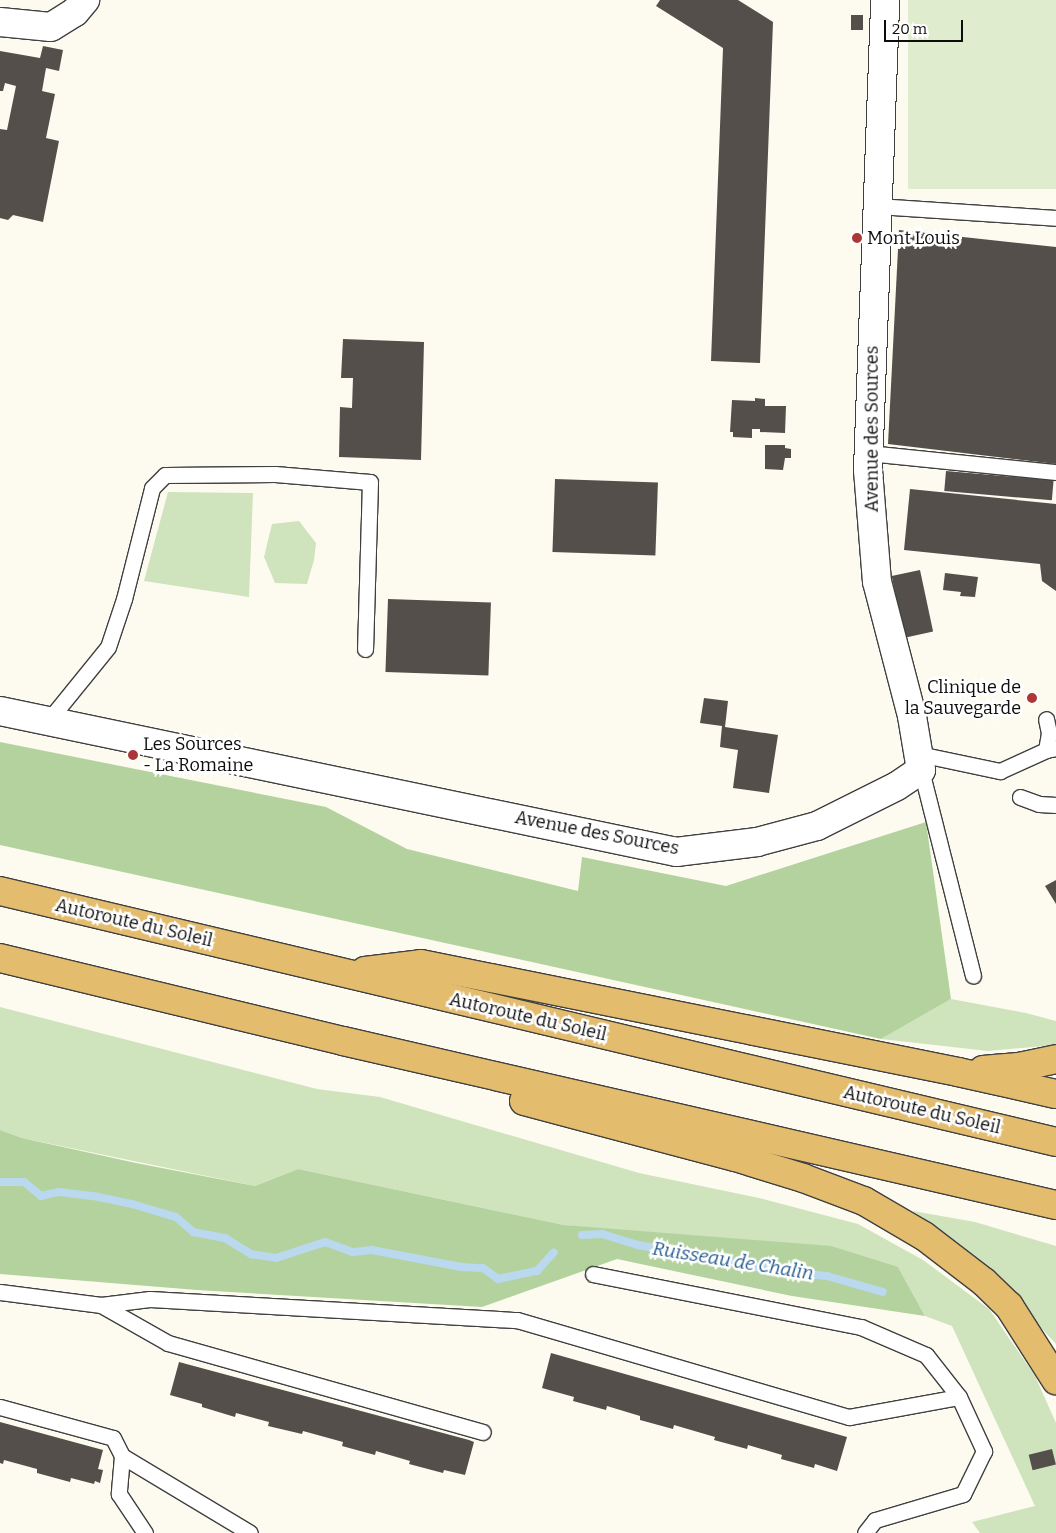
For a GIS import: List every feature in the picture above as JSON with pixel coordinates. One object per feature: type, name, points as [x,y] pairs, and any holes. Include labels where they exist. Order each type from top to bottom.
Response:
[{"type":"highway","name":"Autoroute du Soleil","points":[[0,891],[1056,1142]]},
{"type":"highway","points":[[0,958],[343,1041],[1056,1205]]},
{"type":"highway","points":[[346,974],[421,964],[958,1072],[1056,1094]]},
{"type":"highway","points":[[343,1041],[452,1083],[734,1157],[803,1178],[864,1201],[924,1236],[984,1282],[1009,1306],[1056,1380]]},
{"type":"highway","points":[[958,1072],[1019,1067],[1056,1059]]},
{"type":"street","points":[[2,23],[51,27],[75,12],[85,0]]},
{"type":"street","name":"Avenue des Sources","points":[[0,711],[676,852],[758,842],[817,826],[897,786],[920,762],[904,683],[877,582],[868,470],[885,0]]},
{"type":"lane","points":[[878,206],[1056,218]]},
{"type":"lane","points":[[868,453],[1056,472]]},
{"type":"lane","points":[[48,721],[108,647],[124,599],[152,488],[165,475],[275,474],[370,482],[365,649]]},
{"type":"lane","points":[[973,976],[920,762],[1000,771],[1051,749],[1050,733],[1046,719]]},
{"type":"lane","points":[[1020,797],[1039,804],[1056,805]]},
{"type":"lane","points":[[593,1274],[861,1327],[926,1354],[959,1397],[984,1451],[963,1494],[875,1520],[865,1533]]},
{"type":"lane","points":[[0,1292],[101,1306],[150,1300],[517,1320],[849,1417],[959,1397]]},
{"type":"lane","points":[[101,1306],[168,1343],[483,1432]]},
{"type":"lane","points":[[0,1407],[113,1438],[122,1456],[120,1494],[145,1533]]},
{"type":"lane","points":[[122,1456],[250,1533]]},
{"type":"green space","points":[[908,0],[1056,0],[1056,189],[908,189]]},
{"type":"green space","points":[[168,492],[253,493],[249,597],[144,581]]},
{"type":"green space","points":[[299,521],[316,543],[314,560],[307,584],[275,583],[264,557],[272,524]]},
{"type":"green space","points":[[0,742],[326,807],[407,849],[578,891],[582,857],[726,886],[926,822],[951,999],[881,1039],[0,845]]},
{"type":"green space","points":[[951,999],[1026,1013],[1056,1021],[1056,1045],[988,1051],[881,1039]]},
{"type":"green space","points":[[0,1007],[317,1089],[380,1097],[639,1173],[759,1198],[858,1224],[923,1260],[989,1309],[1035,1376],[1056,1423],[1056,1533],[980,1533],[972,1522],[1035,1506],[952,1326],[925,1316],[898,1267],[722,1240],[564,1225],[298,1169],[255,1186],[22,1138],[0,1130]]},
{"type":"green space","points":[[0,1130],[22,1138],[255,1186],[298,1169],[564,1225],[831,1246],[898,1267],[925,1316],[792,1296],[617,1259],[482,1307],[197,1290],[0,1274]]},
{"type":"green space","points":[[913,1211],[975,1222],[1056,1246],[1056,1344],[976,1257]]},
{"type":"building","points":[[660,0],[738,0],[773,22],[760,363],[711,361],[723,48],[656,6]]},
{"type":"building","points":[[851,15],[863,15],[863,30],[851,30]]},
{"type":"building","points":[[43,46],[63,50],[59,71],[46,68],[42,91],[55,94],[46,138],[59,141],[43,222],[13,215],[8,220],[0,218],[0,129],[7,130],[16,86],[5,83],[3,91],[0,91],[0,51],[40,58]]},
{"type":"building","points":[[899,230],[1056,247],[1056,464],[888,444]]},
{"type":"building","points":[[343,339],[424,342],[421,460],[339,457],[340,407],[352,408],[353,378],[341,378]]},
{"type":"building","points":[[755,398],[765,399],[765,406],[786,406],[785,433],[760,432],[760,429],[752,429],[752,438],[733,437],[733,432],[730,432],[732,400],[755,401]]},
{"type":"building","points":[[765,445],[785,445],[785,448],[791,449],[791,458],[785,458],[783,470],[765,469]]},
{"type":"building","points":[[946,471],[1054,480],[1052,500],[944,491]]},
{"type":"building","points":[[555,479],[658,483],[655,556],[552,552]]},
{"type":"building","points":[[910,489],[1056,504],[1056,591],[1042,581],[1040,564],[904,550]]},
{"type":"building","points":[[920,570],[933,632],[905,638],[892,576]]},
{"type":"building","points":[[945,573],[978,577],[975,597],[960,596],[961,592],[943,590]]},
{"type":"building","points":[[388,599],[491,603],[488,676],[385,672]]},
{"type":"building","points":[[704,698],[728,701],[725,727],[778,735],[769,793],[733,788],[738,750],[720,747],[722,726],[700,723]]},
{"type":"building","points":[[1056,880],[1056,904],[1045,886]]},
{"type":"building","points":[[551,1353],[847,1437],[837,1471],[815,1464],[814,1468],[781,1459],[782,1455],[748,1445],[747,1449],[714,1440],[715,1437],[674,1425],[673,1429],[640,1420],[640,1416],[607,1406],[606,1410],[573,1401],[574,1397],[542,1388]]},
{"type":"building","points":[[179,1362],[469,1440],[474,1442],[465,1475],[444,1470],[443,1473],[409,1464],[410,1461],[376,1451],[375,1455],[342,1446],[343,1442],[303,1431],[302,1434],[268,1426],[269,1422],[236,1413],[235,1417],[202,1407],[202,1404],[170,1395]]},
{"type":"building","points":[[0,1422],[103,1450],[98,1469],[103,1470],[100,1483],[95,1481],[94,1484],[71,1478],[70,1482],[37,1473],[37,1469],[4,1460],[3,1464],[0,1463]]},
{"type":"building","points":[[1052,1449],[1056,1465],[1033,1470],[1029,1455]]},
{"type":"waterway","name":"Ruisseau de Chalin","points":[[0,1182],[24,1182],[41,1196],[59,1192],[94,1196],[132,1204],[176,1217],[193,1232],[225,1238],[251,1254],[276,1258],[325,1242],[353,1252],[372,1250],[461,1267],[483,1268],[498,1279],[537,1271],[554,1252]]},
{"type":"waterway","name":"Ruisseau de Chalin","points":[[582,1235],[602,1234],[638,1245],[778,1271],[827,1276],[883,1292]]},
{"type":"place","name":"Mont Louis","points":[[857,238]]},
{"type":"place","name":"Clinique de la Sauvegarde","points":[[1032,698]]},
{"type":"place","name":"Les Sources - La Romaine","points":[[133,755]]}]
